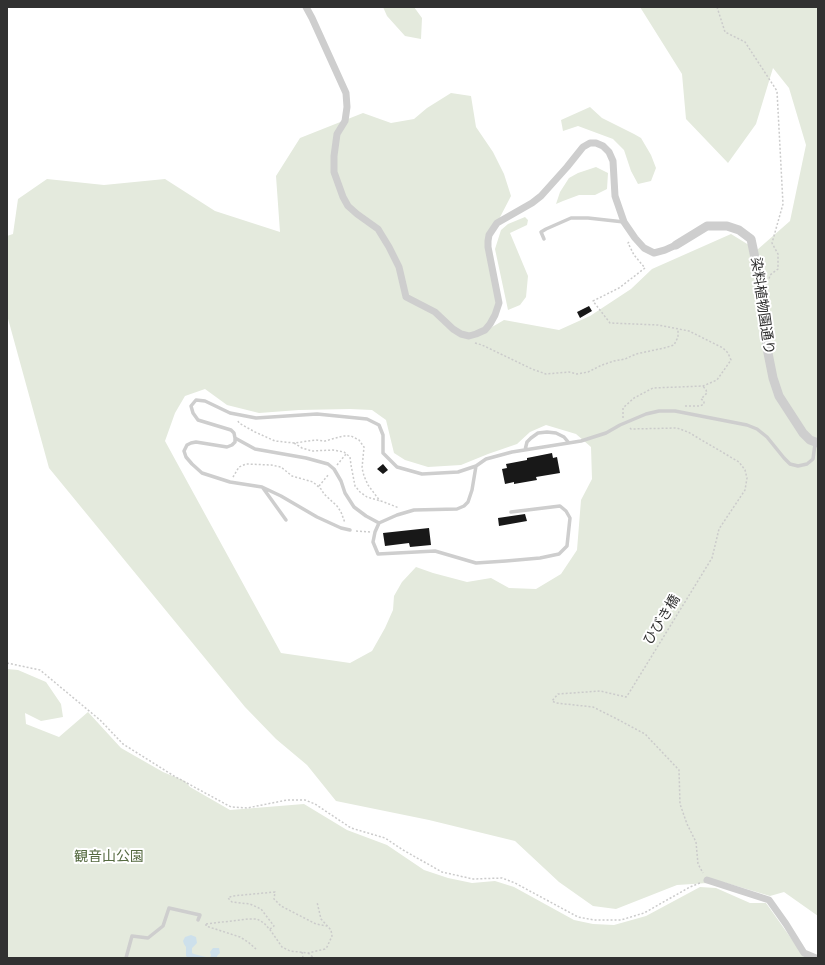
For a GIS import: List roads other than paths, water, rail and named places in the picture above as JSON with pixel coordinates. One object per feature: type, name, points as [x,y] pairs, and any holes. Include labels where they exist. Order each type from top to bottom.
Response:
[{"type":"street","name":"染料植物園通り","points":[[306,7],[346,93],[347,107],[345,120],[337,134],[334,156],[334,172],[339,187],[348,206],[356,214],[378,229],[389,247],[400,267],[406,297],[435,312],[453,329],[461,334],[468,336],[485,330],[495,315],[499,303],[488,247],[489,234],[497,223],[532,203],[541,196],[583,147],[590,143],[596,143],[603,146],[609,152],[613,161],[614,196],[624,222],[644,248],[654,252],[665,250],[707,226],[726,226],[740,230],[751,239],[763,296],[767,348],[772,378],[779,396],[803,433],[810,440],[817,443]]},
{"type":"street","points":[[707,880],[770,900],[804,953],[816,958]]},
{"type":"lane","points":[[544,239],[541,232],[571,218],[588,218],[624,222]]},
{"type":"lane","points":[[348,530],[317,517],[262,487],[230,482],[202,473],[186,457],[184,451],[187,445],[196,442],[227,448],[235,442],[235,438],[234,433],[231,430],[198,420],[193,413],[191,406],[196,400],[205,401],[230,413],[256,418],[317,414],[367,419],[379,425],[383,435],[383,453],[397,467],[422,474],[458,472],[476,466],[486,458],[512,452],[581,441],[606,433],[623,423],[646,414],[659,411],[675,411],[747,425],[757,429],[767,437],[790,464],[798,466],[807,464],[814,459],[817,443]]},
{"type":"lane","points":[[525,450],[527,442],[538,433],[556,433],[564,437],[569,443]]},
{"type":"lane","points":[[235,438],[255,449],[328,464],[334,469],[341,481],[345,493],[354,507],[379,523]]},
{"type":"lane","points":[[476,466],[472,490],[468,502],[464,506],[457,508],[414,510],[397,515],[379,523],[373,542],[378,554],[435,551],[476,563],[540,558],[559,554],[567,546],[570,518],[566,511],[560,506],[511,512]]},
{"type":"lane","points":[[262,487],[286,520]]},
{"type":"lane","points":[[126,958],[132,936],[148,938],[163,926],[169,908],[200,915],[198,920]]},
{"type":"water","points":[[191,935],[196,937],[197,943],[192,948],[192,953],[210,958],[188,958],[186,956],[186,947],[183,941],[185,937]]},
{"type":"water","points":[[213,948],[219,948],[220,953],[217,958],[210,958],[210,952]]},
{"type":"park label","name":"観音山公園","points":[[109,857]]}]
